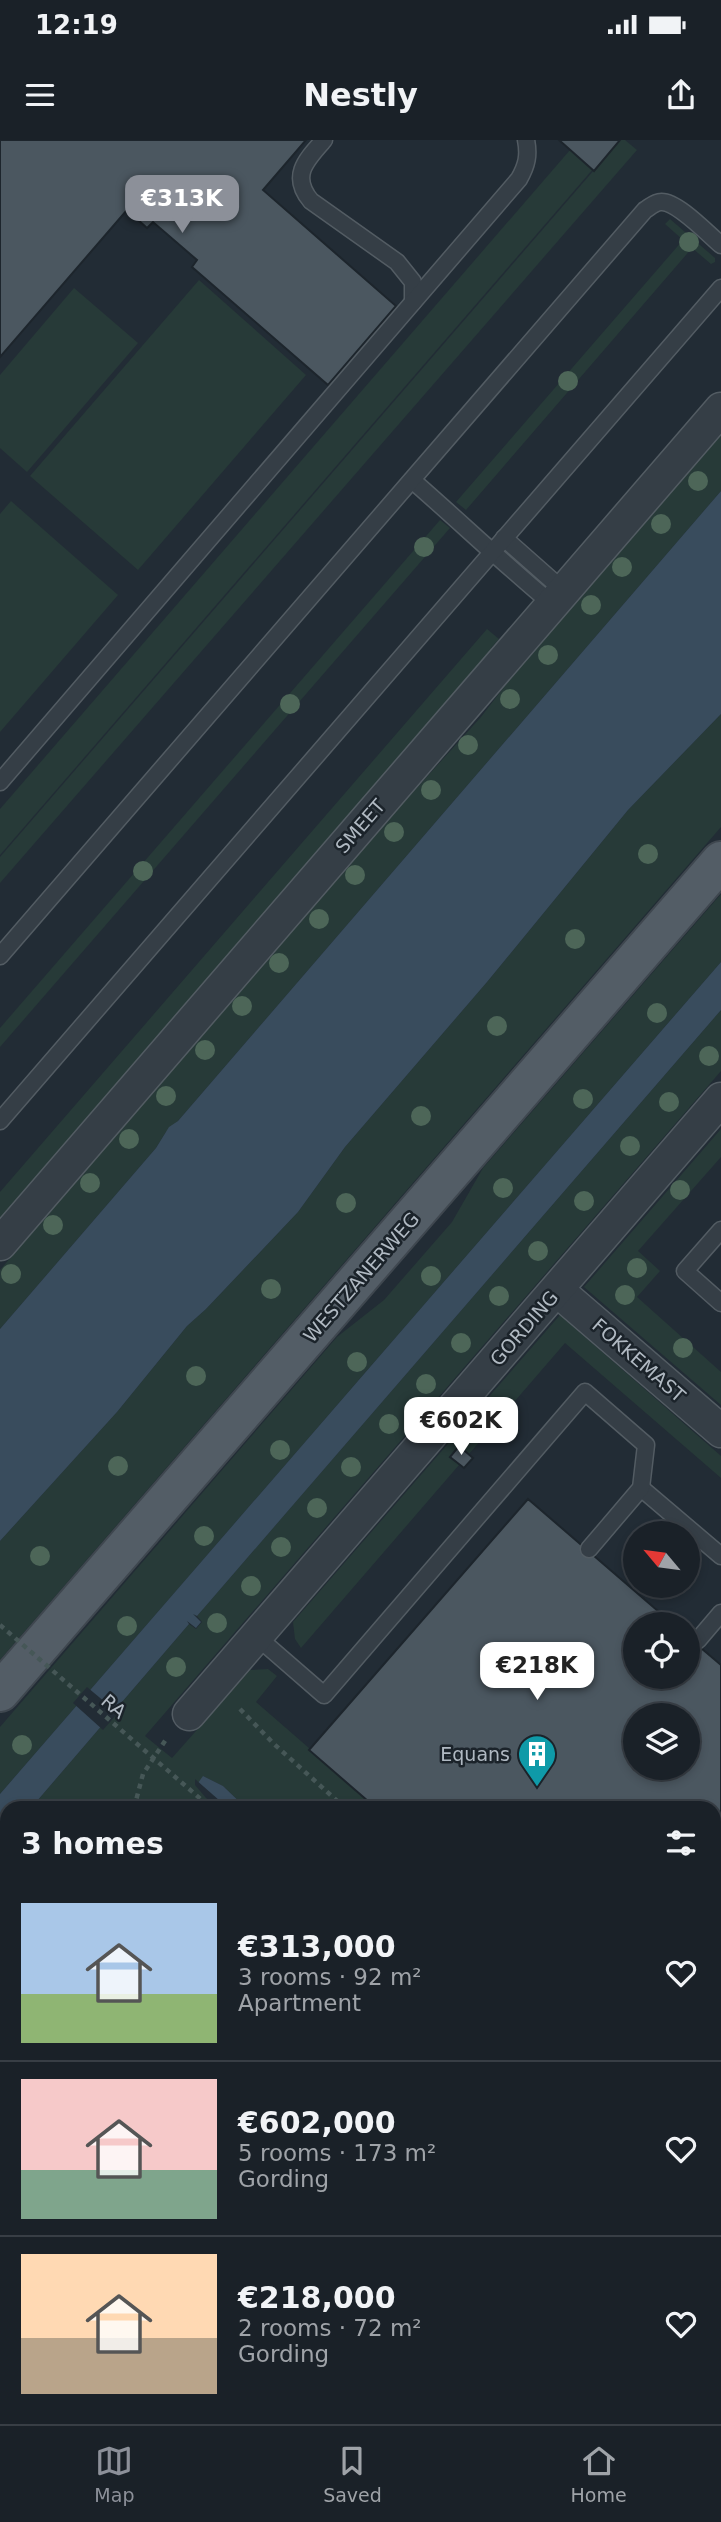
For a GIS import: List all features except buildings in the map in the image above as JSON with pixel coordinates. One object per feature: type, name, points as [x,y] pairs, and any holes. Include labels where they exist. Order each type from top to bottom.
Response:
[{"type":"main road","name":"WESTZANERWEG","points":[[0,1692],[721,861]]},
{"type":"street","name":"SMEET","points":[[0,1244],[721,409]]},
{"type":"street","name":"GORDING","points":[[189,1714],[721,1099]]},
{"type":"street","name":"FOKKEMAST","points":[[557,1290],[721,1431]]},
{"type":"lane","points":[[324,140],[305,162],[301,173],[305,194],[397,262],[413,282],[413,302]]},
{"type":"lane","points":[[0,782],[519,179],[526,167],[526,140]]},
{"type":"lane","points":[[0,956],[645,210],[656,203],[664,202],[677,207],[721,245]]},
{"type":"lane","points":[[0,1121],[721,288]]},
{"type":"lane","points":[[412,480],[476,536],[491,553],[558,597]]},
{"type":"lane","points":[[504,538],[558,597]]},
{"type":"lane","points":[[721,1230],[685,1271],[721,1303]]},
{"type":"lane","points":[[256,1636],[324,1695],[585,1392],[646,1445],[641,1488],[589,1549]]},
{"type":"lane","points":[[641,1488],[721,1556]]},
{"type":"lane","points":[[700,1638],[721,1613]]},
{"type":"path","name":"RA","points":[[0,1625],[203,1801]]},
{"type":"path","points":[[217,1681],[242,1712],[274,1744],[337,1801]]},
{"type":"path","points":[[136,1801],[149,1763],[189,1714]]},
{"type":"green space","points":[[620,140],[625,140],[637,150],[0,883],[0,857]]},
{"type":"green space","points":[[570,150],[593,169],[0,855],[0,809]]},
{"type":"green space","points":[[670,219],[715,258],[715,262],[711,264],[692,248],[466,510],[456,502],[683,240],[665,224]]},
{"type":"green space","points":[[199,280],[306,375],[138,570],[30,476]]},
{"type":"green space","points":[[74,288],[138,343],[27,472],[0,448],[0,375]]},
{"type":"green space","points":[[721,435],[721,491],[166,1132],[156,1148],[0,1329],[0,1270],[347,865],[481,717],[517,670]]},
{"type":"green space","points":[[11,501],[118,595],[0,732],[0,514]]},
{"type":"green space","points":[[440,520],[450,528],[0,1047],[0,1028]]},
{"type":"green space","points":[[487,629],[499,639],[491,648],[501,657],[0,1229],[0,1192]]},
{"type":"green space","points":[[721,714],[721,827],[0,1660],[0,1541],[117,1412],[187,1326],[298,1212],[345,1147],[487,982],[628,810]]},
{"type":"green space","points":[[721,894],[721,962],[0,1794],[0,1727],[337,1337],[384,1300],[452,1222],[483,1168]]},
{"type":"green space","points":[[721,1010],[721,1071],[145,1736],[172,1758],[250,1670],[268,1669],[277,1676],[256,1702],[370,1801],[239,1801],[223,1786],[203,1776],[219,1801],[37,1801],[189,1624],[196,1629],[202,1622],[197,1616]]},
{"type":"green space","points":[[721,1129],[721,1157],[638,1251],[660,1271],[637,1297],[721,1372],[721,1405],[584,1287]]},
{"type":"green space","points":[[560,1315],[721,1456],[721,1478],[565,1343],[469,1454],[459,1447],[451,1457],[459,1465],[301,1648],[295,1639],[293,1622]]},
{"type":"water","points":[[721,491],[721,714],[628,810],[487,982],[345,1147],[298,1212],[187,1326],[117,1412],[0,1541],[0,1329],[156,1148],[169,1127],[178,1121]]},
{"type":"water","points":[[721,962],[721,1010],[204,1608],[197,1616],[193,1614],[201,1622],[196,1628],[187,1621],[189,1624],[37,1801],[0,1801],[0,1794]]},
{"type":"water","points":[[203,1776],[223,1786],[239,1801],[217,1801],[198,1783]]},
{"type":"pier","points":[[87,1687],[118,1713],[103,1730],[73,1703]]},
{"type":"pier","points":[[195,1779],[220,1801],[210,1801],[195,1785]]},
{"type":"place","name":"Equans","points":[[537,1788]]}]
